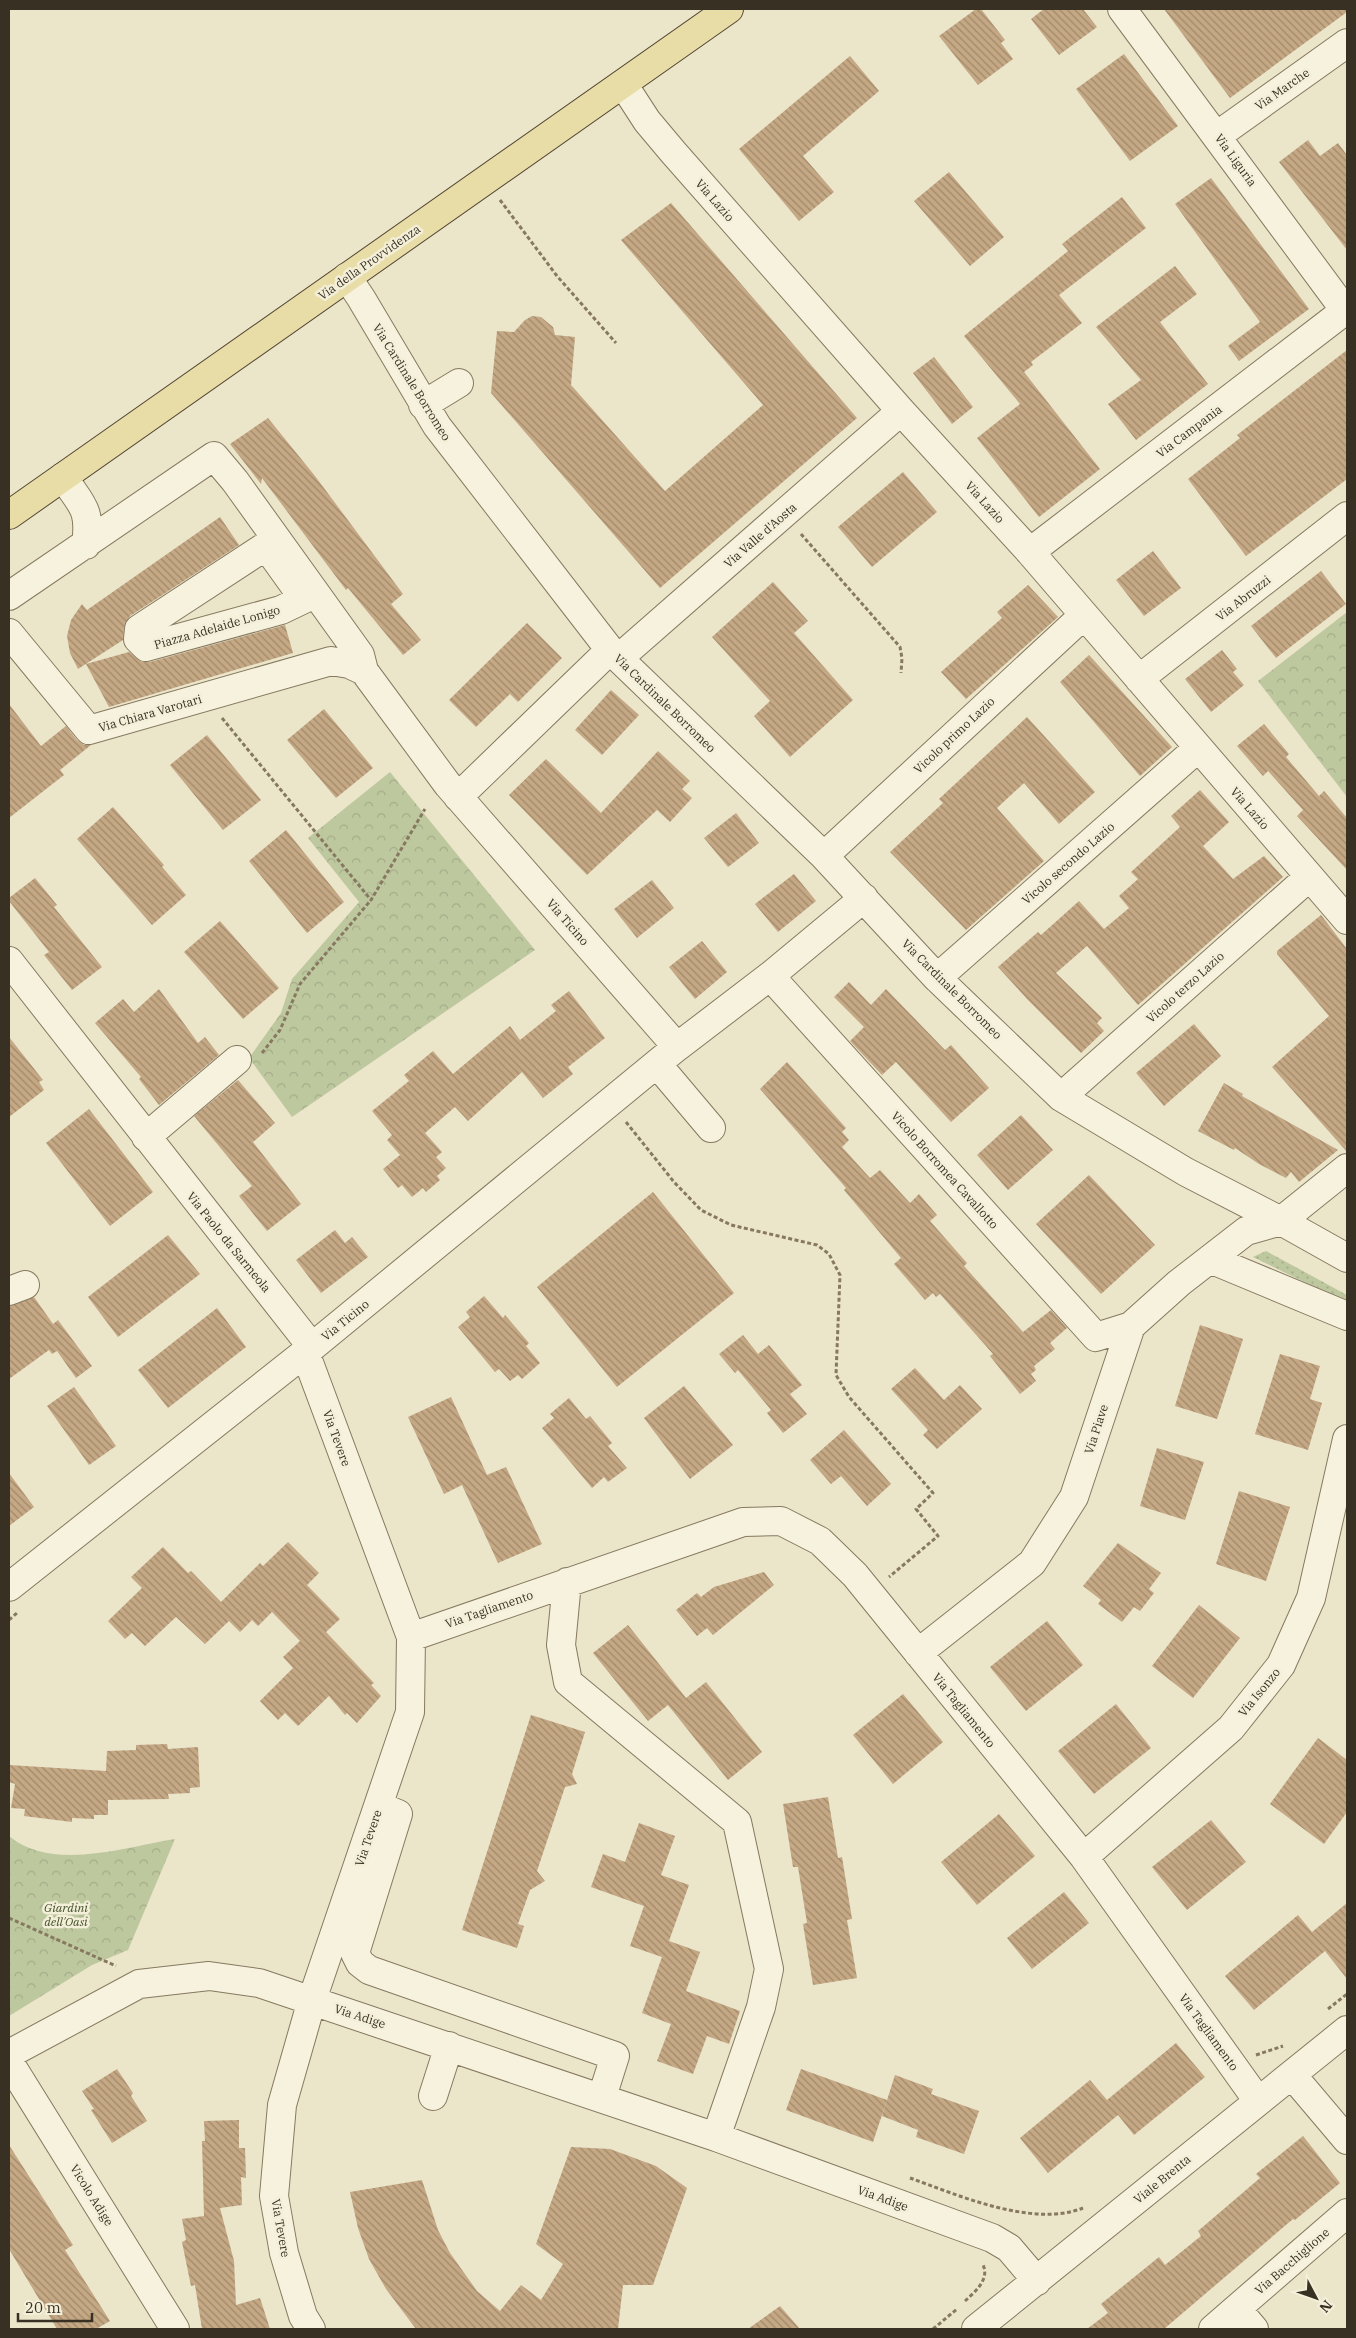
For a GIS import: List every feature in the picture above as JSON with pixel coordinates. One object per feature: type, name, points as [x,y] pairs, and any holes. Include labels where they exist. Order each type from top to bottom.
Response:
[{"type":"main road","name":"Via della Provvidenza","points":[[9,515],[623,84],[717,12]]},
{"type":"street","name":"Via Liguria","points":[[1122,9],[1218,135],[1347,311]]},
{"type":"street","name":"Via Marche","points":[[1218,135],[1347,43]]},
{"type":"street","name":"Via Lazio","points":[[623,84],[647,121],[673,152],[901,411],[1030,552],[1347,920]]},
{"type":"street","name":"Via Cardinale Borromeo","points":[[346,278],[361,298],[437,426],[614,654],[824,856],[937,978],[1061,1097],[1186,1172],[1281,1221],[1347,1258]]},
{"type":"street","name":"Via Campania","points":[[1030,552],[1347,311]]},
{"type":"street","points":[[424,405],[459,383]]},
{"type":"street","name":"Via Valle d'Aosta","points":[[614,654],[901,411]]},
{"type":"street","points":[[9,596],[214,456],[235,480],[360,655],[364,671],[458,797]]},
{"type":"street","points":[[62,477],[87,511],[86,545]]},
{"type":"street","points":[[87,511],[103,517],[130,514]]},
{"type":"street","name":"Via Abruzzi","points":[[1139,679],[1347,516]]},
{"type":"street","name":"Piazza Adelaide Lonigo","points":[[266,546],[304,599],[281,610],[146,647],[138,638],[139,629],[266,546]]},
{"type":"street","name":"Vicolo primo Lazio","points":[[824,856],[1084,615]]},
{"type":"street","points":[[331,661],[340,639],[339,627]]},
{"type":"street","name":"Via Chiara Varotari","points":[[9,633],[89,730],[331,661],[349,664],[364,671]]},
{"type":"street","name":"Via Cardinale Borromeo","points":[[458,797],[614,654]]},
{"type":"street","name":"Vicolo secondo Lazio","points":[[937,978],[1198,748]]},
{"type":"street","name":"Via Ticino","points":[[458,797],[667,1056]]},
{"type":"street","name":"Vicolo terzo Lazio","points":[[1061,1097],[1309,877]]},
{"type":"street","name":"Via Ticino","points":[[9,1587],[309,1349],[667,1056],[770,976],[864,898]]},
{"type":"street","name":"Via Paolo da Sarmeola","points":[[9,961],[309,1349]]},
{"type":"street","name":"Vicolo Borromea Cavallotto","points":[[770,976],[1096,1337],[1130,1326]]},
{"type":"street","points":[[667,1056],[711,1128]]},
{"type":"street","points":[[146,1137],[237,1060]]},
{"type":"street","points":[[1130,1326],[1246,1230],[1281,1221],[1347,1168]]},
{"type":"street","points":[[1210,1259],[1347,1316]]},
{"type":"street","name":"Via Piave","points":[[918,1653],[1032,1563],[1074,1497],[1130,1326]]},
{"type":"street","name":"Via Tevere","points":[[309,1349],[411,1637],[410,1712],[312,2000],[282,2104],[274,2196],[284,2252],[303,2316],[311,2329]]},
{"type":"street","name":"Via Isonzo","points":[[1084,1857],[1231,1728],[1281,1665],[1311,1598],[1347,1439]]},
{"type":"street","name":"Via Tagliamento","points":[[411,1637],[743,1522],[782,1521],[820,1541],[855,1576],[1084,1857],[1258,2101]]},
{"type":"street","points":[[567,1582],[561,1646],[568,1682],[738,1822],[769,1969],[761,2007],[716,2137]]},
{"type":"street","points":[[379,1806],[398,1814],[355,1953],[360,1963],[369,1970],[615,2056],[602,2097]]},
{"type":"street","name":"Via Adige","points":[[9,2054],[140,1984],[152,1981],[217,1977],[259,1983],[602,2097],[992,2238],[1009,2248],[1037,2281]]},
{"type":"street","name":"Viale Brenta","points":[[976,2329],[1347,2030]]},
{"type":"street","points":[[433,2096],[448,2046]]},
{"type":"street","name":"Vicolo Adige","points":[[9,2062],[175,2329]]},
{"type":"street","points":[[1292,2075],[1347,2140]]},
{"type":"street","name":"Via Bacchiglione","points":[[1213,2329],[1246,2319],[1347,2213]]},
{"type":"path","points":[[504,205],[557,276],[616,344]]},
{"type":"path","points":[[800,533],[900,647],[902,658],[901,673]]},
{"type":"path","points":[[217,712],[371,900]]},
{"type":"path","points":[[237,1060],[256,1060],[280,1030],[300,984],[371,900],[425,809]]},
{"type":"path","points":[[626,1122],[674,1182],[702,1210],[730,1225],[817,1245],[829,1254],[833,1261],[840,1275],[836,1375],[849,1397],[933,1493],[916,1509],[938,1536],[883,1582]]},
{"type":"path","points":[[9,1918],[116,1967]]},
{"type":"path","points":[[1325,2012],[1347,1994]]},
{"type":"path","points":[[1252,2058],[1264,2051],[1280,2048],[1287,2042]]},
{"type":"path","points":[[1010,2212],[1055,2213],[1081,2209],[1088,2204]]},
{"type":"path","points":[[933,2329],[968,2300],[984,2282],[986,2269],[979,2258]]},
{"type":"green space","points":[[1347,612],[1347,797],[1258,681]]},
{"type":"green space","points":[[390,772],[535,950],[292,1117],[249,1058],[281,1013],[292,979],[359,902],[308,838]]},
{"type":"green space","points":[[1266,1251],[1347,1295],[1347,1303],[1253,1257]]},
{"type":"green space","name":"Giardini dell'Oasi","points":[[9,1836],[26,1847],[46,1853],[67,1855],[112,1851],[175,1839],[128,1950],[92,1965],[9,2016]]},
{"type":"building","points":[[976,9],[981,9],[1005,40],[1001,43],[1013,59],[978,85],[939,36]]},
{"type":"building","points":[[1044,9],[1083,9],[1097,27],[1059,55],[1031,19]]},
{"type":"building","points":[[1164,9],[1347,9],[1347,12],[1230,98]]},
{"type":"building","points":[[1124,54],[1178,126],[1130,161],[1076,89]]},
{"type":"building","points":[[850,56],[879,91],[803,156],[834,192],[799,221],[739,149]]},
{"type":"building","points":[[1308,140],[1320,156],[1338,143],[1347,155],[1347,250],[1279,162]]},
{"type":"building","points":[[949,172],[1004,237],[970,266],[914,201]]},
{"type":"building","points":[[1211,178],[1309,309],[1239,361],[1228,346],[1260,322],[1175,204]]},
{"type":"building","points":[[1122,197],[1146,228],[1059,295],[1082,323],[1031,362],[1033,365],[1024,372],[1100,469],[1039,517],[977,438],[1020,404],[964,336],[1068,251],[1062,244]]},
{"type":"building","points":[[671,203],[857,418],[660,588],[491,393],[497,331],[514,332],[525,320],[532,316],[541,317],[553,327],[555,335],[575,337],[571,385],[665,491],[763,405],[621,240]]},
{"type":"building","points":[[1175,266],[1197,294],[1160,322],[1208,384],[1136,440],[1108,404],[1141,380],[1096,327]]},
{"type":"building","points":[[1347,350],[1347,479],[1246,556],[1188,479],[1240,438],[1237,435]]},
{"type":"building","points":[[934,357],[973,407],[952,424],[913,373]]},
{"type":"building","points":[[268,418],[315,476],[403,594],[391,604],[421,640],[403,655],[348,588],[346,590],[262,478],[261,484],[230,444]]},
{"type":"building","points":[[903,472],[937,512],[872,567],[838,527]]},
{"type":"building","points":[[220,517],[239,545],[130,616],[124,627],[123,640],[78,669],[70,653],[67,636],[71,620],[82,604],[87,610]]},
{"type":"building","points":[[1153,551],[1181,588],[1144,616],[1116,580]]},
{"type":"building","points":[[1321,571],[1346,604],[1276,658],[1251,626]]},
{"type":"building","points":[[773,582],[808,621],[794,633],[853,700],[790,757],[754,716],[770,701],[712,637]]},
{"type":"building","points":[[1028,585],[1058,617],[966,699],[941,672],[1002,618],[997,612]]},
{"type":"building","points":[[527,623],[562,658],[518,702],[510,694],[476,727],[449,700]]},
{"type":"building","points":[[285,625],[293,653],[109,707],[86,664],[129,652],[142,662],[150,662]]},
{"type":"building","points":[[1222,650],[1237,669],[1233,672],[1244,685],[1211,712],[1185,679]]},
{"type":"building","points":[[1089,655],[1172,747],[1140,776],[1060,682]]},
{"type":"building","points":[[611,690],[639,715],[602,755],[575,730]]},
{"type":"building","points":[[9,704],[41,746],[66,726],[77,740],[84,745],[91,745],[60,770],[64,775],[9,818]]},
{"type":"building","points":[[324,709],[373,768],[336,798],[287,740]]},
{"type":"building","points":[[1027,717],[1095,792],[1059,824],[1024,783],[997,808],[1044,861],[966,930],[890,852],[943,803],[939,799]]},
{"type":"building","points":[[1264,724],[1289,754],[1286,757],[1319,796],[1324,791],[1347,818],[1347,870],[1297,816],[1303,810],[1268,771],[1263,776],[1237,746]]},
{"type":"building","points":[[207,735],[261,800],[223,830],[170,765]]},
{"type":"building","points":[[658,751],[690,781],[682,789],[692,798],[670,822],[657,810],[587,875],[509,795],[546,759],[601,813]]},
{"type":"building","points":[[1200,790],[1229,822],[1203,846],[1233,879],[1264,856],[1283,877],[1138,1005],[1087,946],[1056,973],[1102,1018],[1097,1023],[1104,1031],[1081,1053],[998,967],[1038,932],[1041,935],[1079,901],[1104,929],[1129,908],[1119,896],[1138,879],[1131,872],[1180,827],[1171,816]]},
{"type":"building","points":[[113,807],[164,865],[162,867],[186,895],[152,925],[77,839]]},
{"type":"building","points":[[736,813],[759,843],[728,867],[704,838]]},
{"type":"building","points":[[286,830],[344,902],[307,933],[249,861]]},
{"type":"building","points":[[794,874],[816,901],[778,932],[755,904]]},
{"type":"building","points":[[35,878],[57,905],[54,907],[102,967],[72,990],[44,955],[49,952],[9,901],[9,898]]},
{"type":"building","points":[[652,880],[674,908],[637,938],[614,909]]},
{"type":"building","points":[[1321,915],[1347,949],[1347,1152],[1272,1067],[1329,1016],[1277,954],[1277,951]]},
{"type":"building","points":[[220,921],[279,988],[243,1019],[184,952]]},
{"type":"building","points":[[702,941],[727,972],[695,999],[669,967]]},
{"type":"building","points":[[849,982],[871,1005],[886,989],[945,1050],[951,1045],[989,1088],[951,1122],[896,1062],[882,1075],[850,1041],[864,1027],[834,997]]},
{"type":"building","points":[[159,989],[198,1043],[205,1037],[219,1055],[159,1105],[139,1079],[141,1077],[95,1023],[123,999],[134,1012]]},
{"type":"building","points":[[569,991],[605,1038],[568,1067],[573,1074],[543,1098],[522,1072],[468,1121],[455,1107],[425,1133],[442,1152],[436,1157],[446,1168],[437,1176],[440,1180],[426,1192],[423,1188],[412,1197],[402,1185],[398,1188],[383,1169],[400,1155],[387,1140],[392,1135],[372,1111],[409,1081],[404,1075],[433,1051],[453,1074],[510,1026],[520,1040],[556,1011],[551,1005]]},
{"type":"building","points":[[1194,1024],[1221,1056],[1164,1106],[1136,1073]]},
{"type":"building","points":[[9,1037],[43,1080],[39,1082],[44,1090],[9,1117]]},
{"type":"building","points":[[787,1062],[846,1128],[842,1132],[849,1140],[842,1147],[870,1178],[880,1170],[910,1203],[919,1194],[937,1215],[930,1221],[967,1263],[964,1266],[1023,1332],[1051,1310],[1067,1328],[1050,1343],[1055,1349],[1034,1366],[1036,1370],[1031,1374],[1036,1381],[1020,1394],[990,1356],[993,1354],[940,1294],[936,1297],[933,1293],[925,1300],[894,1264],[901,1258],[844,1190],[846,1188],[760,1089]]},
{"type":"building","points":[[238,1080],[275,1123],[253,1142],[301,1204],[267,1231],[239,1196],[252,1186],[194,1116]]},
{"type":"building","points":[[1224,1083],[1243,1094],[1242,1096],[1338,1150],[1299,1182],[1291,1172],[1286,1178],[1259,1164],[1235,1148],[1234,1150],[1198,1131]]},
{"type":"building","points":[[89,1109],[153,1192],[110,1226],[46,1143]]},
{"type":"building","points":[[1021,1115],[1053,1150],[1008,1190],[977,1155]]},
{"type":"building","points":[[1089,1175],[1155,1245],[1101,1294],[1036,1224]]},
{"type":"building","points":[[653,1192],[734,1293],[617,1387],[537,1287]]},
{"type":"building","points":[[335,1230],[345,1243],[352,1237],[368,1257],[321,1293],[296,1260]]},
{"type":"building","points":[[168,1235],[200,1274],[118,1337],[88,1297]]},
{"type":"building","points":[[484,1296],[503,1318],[505,1315],[529,1343],[526,1346],[540,1363],[522,1379],[518,1375],[510,1381],[499,1369],[495,1372],[458,1327],[470,1317],[466,1312]]},
{"type":"building","points":[[34,1297],[53,1324],[58,1320],[92,1366],[76,1378],[57,1351],[52,1354],[49,1350],[9,1379],[9,1306]]},
{"type":"building","points":[[217,1308],[246,1347],[168,1408],[138,1370]]},
{"type":"building","points":[[1200,1325],[1243,1339],[1217,1419],[1175,1406]]},
{"type":"building","points":[[743,1335],[758,1354],[769,1345],[802,1385],[790,1394],[807,1414],[783,1433],[767,1413],[771,1410],[738,1370],[735,1373],[719,1354]]},
{"type":"building","points":[[1280,1354],[1320,1366],[1310,1399],[1322,1403],[1308,1450],[1255,1434]]},
{"type":"building","points":[[915,1368],[944,1400],[960,1385],[982,1409],[937,1449],[923,1435],[928,1430],[891,1389]]},
{"type":"building","points":[[684,1386],[733,1445],[690,1479],[644,1418]]},
{"type":"building","points":[[74,1387],[116,1446],[89,1465],[47,1406]]},
{"type":"building","points":[[451,1397],[487,1475],[506,1467],[542,1544],[498,1563],[462,1485],[444,1494],[408,1417]]},
{"type":"building","points":[[569,1398],[586,1419],[590,1416],[612,1443],[608,1446],[627,1468],[608,1482],[604,1477],[592,1488],[542,1428],[554,1418],[550,1414]]},
{"type":"building","points":[[844,1430],[891,1484],[867,1506],[841,1476],[831,1484],[810,1460]]},
{"type":"building","points":[[1157,1448],[1204,1462],[1185,1520],[1140,1506]]},
{"type":"building","points":[[9,1473],[34,1507],[9,1526]]},
{"type":"building","points":[[1239,1491],[1290,1507],[1266,1581],[1216,1564]]},
{"type":"building","points":[[288,1542],[319,1573],[307,1585],[340,1619],[326,1632],[374,1683],[371,1685],[381,1696],[357,1723],[347,1713],[345,1715],[329,1696],[298,1726],[285,1713],[278,1720],[260,1701],[293,1668],[283,1657],[300,1641],[272,1612],[258,1626],[252,1620],[240,1632],[229,1621],[205,1644],[176,1617],[145,1646],[132,1633],[125,1639],[108,1621],[142,1588],[131,1577],[163,1547],[188,1573],[191,1571],[221,1602],[260,1563],[263,1566]]},
{"type":"building","points":[[1118,1543],[1161,1573],[1149,1589],[1154,1593],[1140,1611],[1134,1607],[1122,1622],[1098,1604],[1101,1600],[1083,1586]]},
{"type":"building","points":[[764,1572],[774,1585],[713,1635],[707,1628],[697,1636],[676,1610],[697,1593],[701,1597],[714,1587]]},
{"type":"building","points":[[1199,1605],[1240,1638],[1193,1698],[1152,1666]]},
{"type":"building","points":[[1047,1621],[1083,1665],[1026,1711],[990,1667]]},
{"type":"building","points":[[628,1625],[686,1698],[706,1682],[762,1752],[728,1780],[668,1705],[648,1721],[593,1653]]},
{"type":"building","points":[[903,1694],[943,1742],[893,1784],[853,1735]]},
{"type":"building","points":[[1116,1704],[1151,1748],[1094,1794],[1058,1751]]},
{"type":"building","points":[[531,1715],[585,1732],[572,1774],[577,1784],[565,1787],[537,1871],[545,1881],[530,1890],[518,1924],[524,1926],[517,1948],[462,1930]]},
{"type":"building","points":[[1318,1738],[1347,1760],[1347,1812],[1324,1844],[1270,1804]]},
{"type":"building","points":[[167,1744],[168,1749],[198,1747],[200,1787],[190,1788],[190,1793],[168,1794],[169,1799],[108,1800],[108,1815],[94,1815],[94,1819],[72,1818],[72,1822],[24,1816],[25,1809],[11,1808],[15,1784],[9,1782],[9,1765],[106,1771],[107,1751],[136,1750],[136,1745]]},
{"type":"building","points":[[828,1797],[838,1858],[842,1857],[852,1919],[847,1920],[857,1978],[813,1985],[803,1924],[807,1923],[798,1867],[793,1867],[783,1804]]},
{"type":"building","points":[[999,1814],[1035,1856],[977,1905],[941,1862]]},
{"type":"building","points":[[1211,1820],[1246,1862],[1187,1910],[1152,1867]]},
{"type":"building","points":[[639,1823],[675,1836],[661,1875],[689,1885],[669,1941],[700,1952],[686,1991],[740,2011],[729,2044],[707,2036],[693,2074],[657,2061],[671,2024],[642,2013],[662,1957],[630,1946],[644,1906],[591,1887],[603,1854],[625,1862]]},
{"type":"building","points":[[1064,1892],[1089,1923],[1032,1969],[1007,1938]]},
{"type":"building","points":[[1347,1903],[1347,1979],[1325,1951],[1254,2010],[1225,1976],[1298,1915],[1312,1932]]},
{"type":"building","points":[[1176,2043],[1205,2077],[1134,2135],[1118,2115],[1048,2173],[1020,2138],[1090,2080],[1107,2100]]},
{"type":"building","points":[[117,2069],[133,2093],[131,2096],[147,2121],[112,2143],[91,2110],[94,2109],[82,2091]]},
{"type":"building","points":[[801,2069],[887,2100],[873,2142],[786,2110]]},
{"type":"building","points":[[895,2075],[933,2089],[931,2094],[979,2111],[964,2154],[916,2137],[918,2130],[882,2116]]},
{"type":"building","points":[[239,2120],[239,2148],[245,2148],[246,2178],[241,2177],[242,2205],[220,2208],[234,2261],[236,2305],[260,2298],[270,2329],[202,2329],[195,2285],[191,2286],[182,2242],[186,2240],[182,2219],[204,2216],[202,2141],[205,2141],[204,2121]]},
{"type":"building","points":[[1303,2136],[1340,2183],[1295,2220],[1293,2219],[1164,2329],[1087,2329],[1108,2313],[1101,2304],[1159,2257],[1165,2265],[1201,2236],[1198,2231],[1260,2178],[1256,2174]]},
{"type":"building","points":[[9,2145],[73,2245],[65,2250],[110,2321],[96,2329],[57,2329],[9,2249]]},
{"type":"building","points":[[571,2147],[610,2149],[656,2166],[687,2188],[653,2285],[623,2285],[618,2329],[416,2329],[386,2289],[369,2259],[358,2228],[350,2192],[422,2180],[438,2230],[450,2253],[477,2291],[500,2311],[521,2285],[541,2300],[563,2264],[536,2244]]},
{"type":"building","points":[[780,2306],[800,2329],[748,2329]]}]
